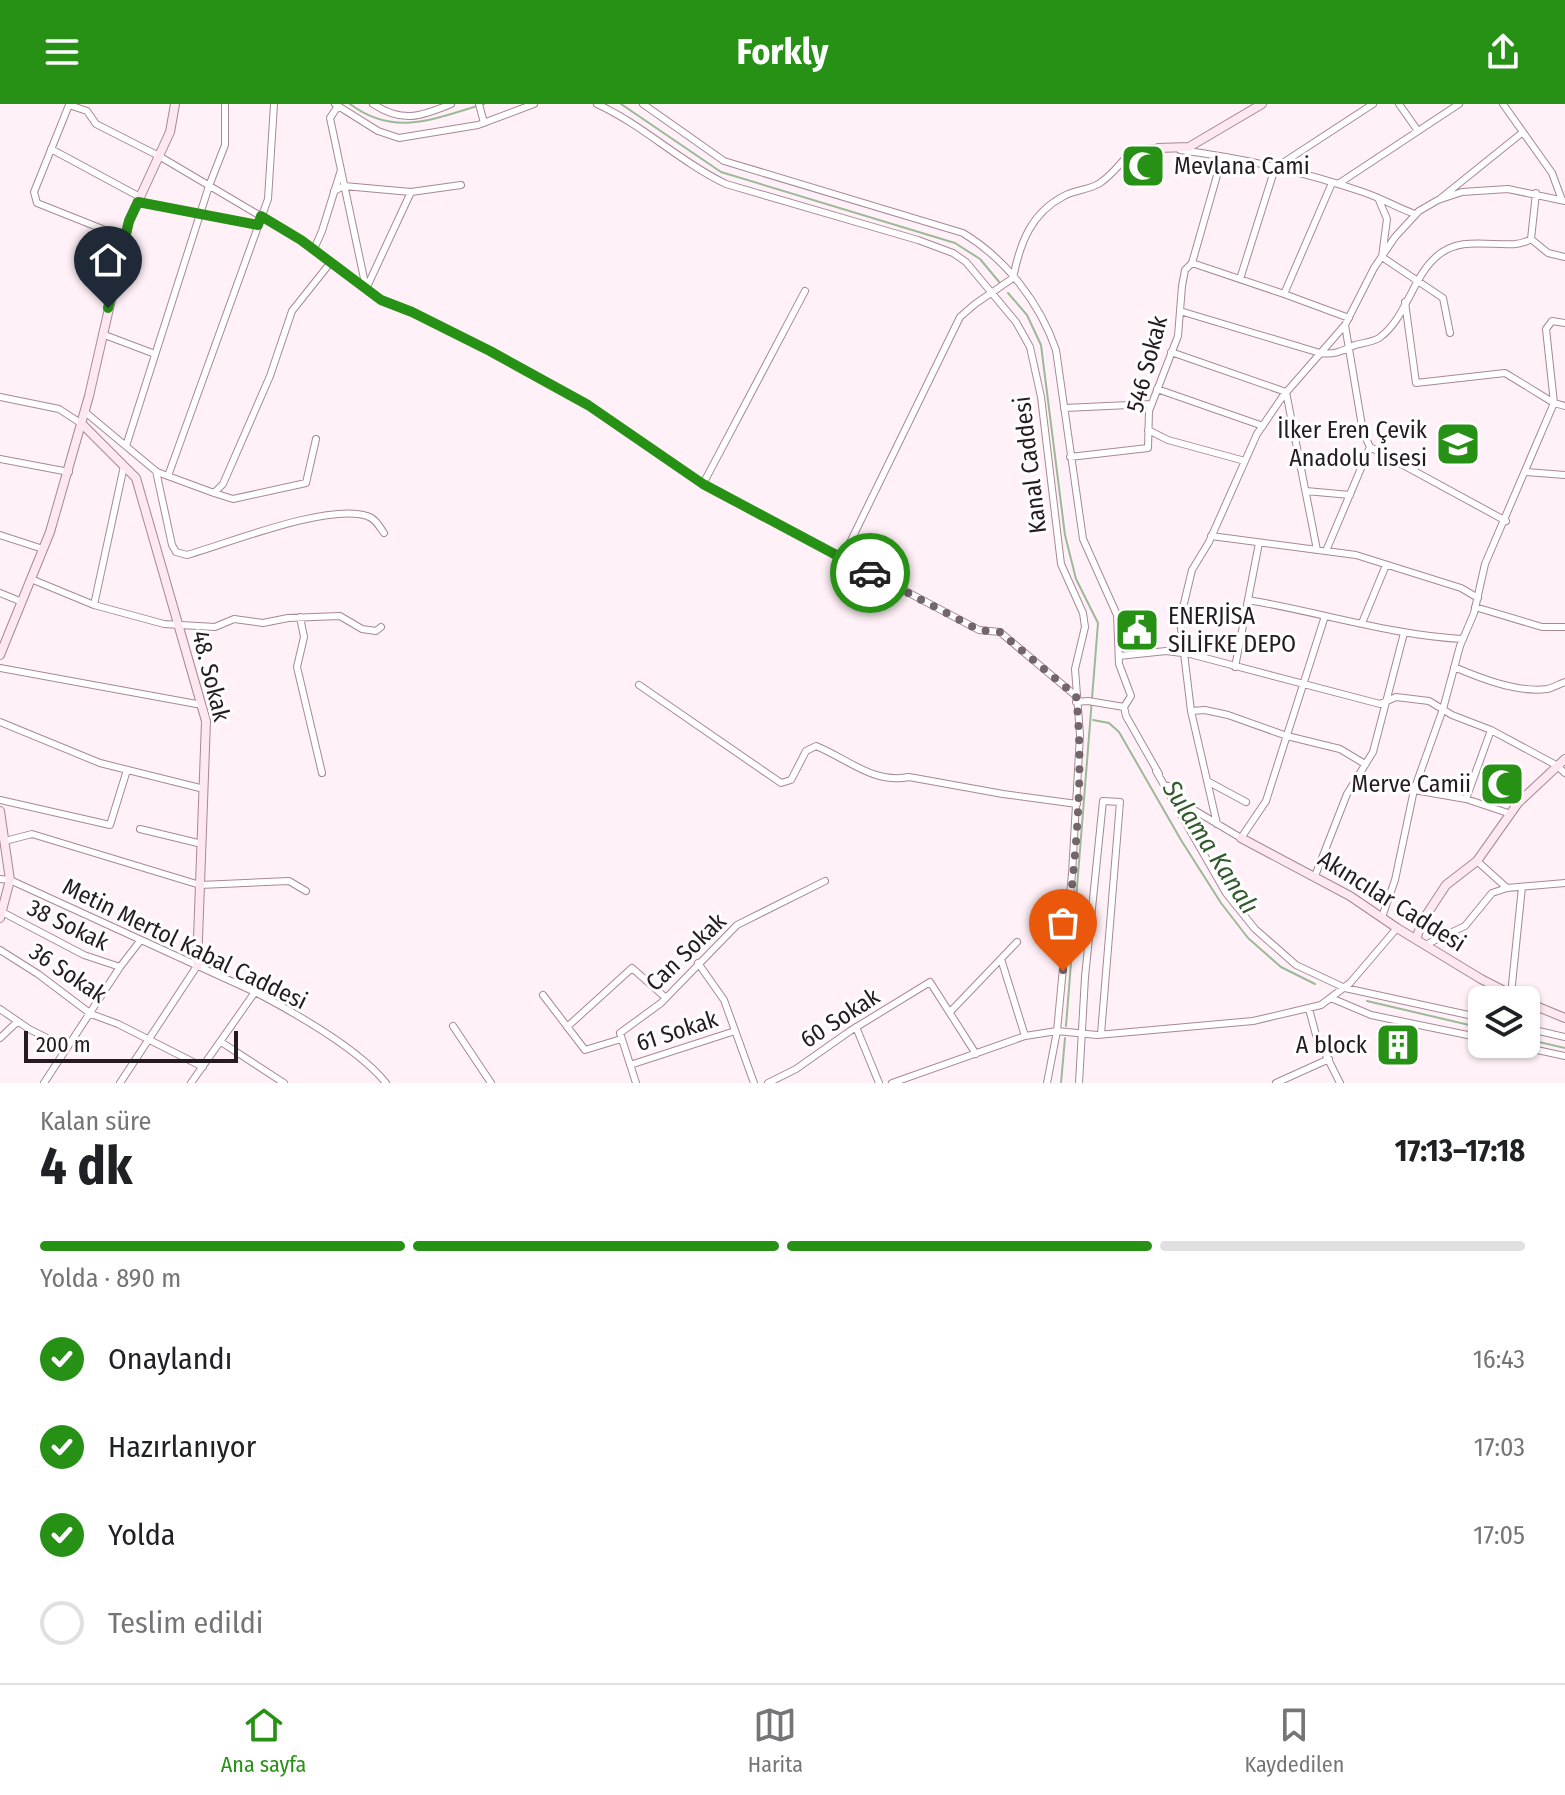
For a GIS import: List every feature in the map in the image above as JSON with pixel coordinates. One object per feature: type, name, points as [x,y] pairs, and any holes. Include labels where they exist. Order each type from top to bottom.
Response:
[{"type":"main road","points":[[0,655],[43,549],[69,472],[125,238],[170,132],[175,104]]},
{"type":"main road","points":[[1158,148],[1189,147],[1262,104]]},
{"type":"main road","name":"48. Sokak","points":[[82,424],[136,478],[206,721],[197,966]]},
{"type":"main road","points":[[1416,939],[1423,920],[1446,885],[1477,861],[1511,814],[1565,759]]},
{"type":"main road","points":[[0,811],[5,841],[1,915]]},
{"type":"main road","name":"Akıncılar Caddesi","points":[[1241,838],[1350,896],[1397,928],[1497,986]]},
{"type":"main road","name":"Akıncılar Caddesi","points":[[1540,1008],[1565,1018]]},
{"type":"street","points":[[126,446],[225,145],[225,104]]},
{"type":"street","points":[[168,476],[268,199],[274,104]]},
{"type":"street","points":[[373,104],[384,112],[404,117],[451,104]]},
{"type":"street","points":[[479,104],[483,119]]},
{"type":"street","points":[[366,289],[330,118],[336,105],[378,131],[399,138],[534,104]]},
{"type":"street","name":"Kanal Caddesi","points":[[597,104],[629,121],[697,169],[726,184],[953,253],[966,262],[1024,334],[1035,363],[1061,564],[1083,613],[1085,627],[1075,669],[1080,735],[1077,804],[1057,1031],[1047,1083]]},
{"type":"street","points":[[1240,279],[1275,168],[1373,104]]},
{"type":"street","points":[[1399,104],[1418,131]]},
{"type":"street","points":[[1284,294],[1335,184],[1459,104]]},
{"type":"street","points":[[1503,104],[1552,173],[1564,200]]},
{"type":"street","points":[[125,238],[37,203],[34,192],[69,105],[87,111],[96,124],[159,156],[314,249],[381,300],[477,344],[588,405],[703,484],[979,630],[1000,632],[1076,699],[1124,707]]},
{"type":"street","points":[[647,105],[724,161],[963,233],[989,251],[1047,324],[1056,350],[1083,539],[1117,615],[1119,664],[1131,696],[1124,707],[1126,716],[1226,893],[1255,929],[1296,965],[1345,988],[1468,1015]]},
{"type":"street","points":[[1217,824],[1191,711],[1183,653],[1181,609],[1192,570],[1263,426],[1286,392],[1347,322],[1382,257],[1415,214],[1438,200],[1523,132]]},
{"type":"street","points":[[842,559],[960,317],[1013,278],[1020,243],[1046,208],[1065,195],[1095,186],[1111,175],[1125,156],[1138,149],[1158,148],[1275,168],[1335,184],[1415,214]]},
{"type":"street","points":[[51,149],[139,199],[258,225]]},
{"type":"street","name":"546 Sokak","points":[[1070,457],[1148,448],[1151,404],[1178,336],[1185,270],[1192,263],[1222,158]]},
{"type":"street","points":[[314,249],[341,169]]},
{"type":"street","points":[[334,191],[344,186],[411,192],[461,185]]},
{"type":"street","points":[[1438,200],[1462,192],[1508,189],[1564,200]]},
{"type":"street","points":[[366,289],[411,192]]},
{"type":"street","points":[[1531,239],[1536,193]]},
{"type":"street","points":[[1378,199],[1387,219],[1382,257]]},
{"type":"street","points":[[1531,239],[1548,253],[1565,257]]},
{"type":"street","points":[[1180,311],[1335,355],[1378,338],[1437,256],[1456,246],[1480,242],[1522,245],[1531,239]]},
{"type":"street","points":[[1382,257],[1443,298],[1450,333]]},
{"type":"street","points":[[214,493],[223,484],[270,376],[292,311],[331,262]]},
{"type":"street","points":[[1192,263],[1284,294],[1347,322]]},
{"type":"street","points":[[703,484],[805,291]]},
{"type":"street","points":[[1405,302],[1416,383],[1505,373],[1554,403],[1565,406]]},
{"type":"street","points":[[1382,917],[1395,880],[1414,790],[1478,598],[1485,564],[1554,403],[1546,329],[1552,321],[1565,323]]},
{"type":"street","points":[[1347,322],[1363,432],[1370,447],[1506,521]]},
{"type":"street","points":[[102,334],[155,354]]},
{"type":"street","points":[[1171,352],[1286,392]]},
{"type":"street","points":[[1157,389],[1263,426]]},
{"type":"street","points":[[1286,392],[1317,550]]},
{"type":"street","points":[[0,397],[59,409],[82,424]]},
{"type":"street","points":[[1064,408],[1151,404]]},
{"type":"street","points":[[85,412],[156,471],[233,499],[306,483],[316,439]]},
{"type":"street","points":[[1148,430],[1168,440],[1245,461]]},
{"type":"street","points":[[1148,448],[1168,440]]},
{"type":"street","points":[[1326,551],[1370,447]]},
{"type":"street","points":[[0,459],[69,472]]},
{"type":"street","points":[[94,605],[124,466]]},
{"type":"street","points":[[156,471],[172,545],[176,552],[187,555],[317,516],[352,512],[372,516],[384,533]]},
{"type":"street","points":[[1526,472],[1565,475]]},
{"type":"street","points":[[1306,491],[1350,495]]},
{"type":"street","points":[[0,535],[43,549]]},
{"type":"street","points":[[1211,536],[1356,555],[1461,588],[1478,598]]},
{"type":"street","points":[[1235,667],[1259,543]]},
{"type":"street","points":[[1362,623],[1386,565]]},
{"type":"street","points":[[31,579],[94,605],[164,624],[215,627],[234,619],[263,623],[300,617],[340,616],[362,629],[376,631],[381,627]]},
{"type":"street","points":[[0,593],[22,602]]},
{"type":"street","points":[[1248,600],[1300,608],[1404,633],[1462,639]]},
{"type":"street","points":[[1475,607],[1542,627],[1565,627]]},
{"type":"street","points":[[1156,771],[1184,804],[1241,838],[1266,801],[1325,616]]},
{"type":"street","points":[[300,617],[304,637],[297,667],[322,773]]},
{"type":"street","points":[[1315,876],[1347,794],[1373,752],[1404,633]]},
{"type":"street","points":[[1119,656],[1166,651],[1183,653],[1380,704],[1396,697],[1429,701],[1491,730],[1565,773]]},
{"type":"street","points":[[1454,667],[1518,687],[1547,689],[1565,682]]},
{"type":"street","points":[[0,668],[202,705]]},
{"type":"street","points":[[639,685],[781,783],[791,780],[806,751],[816,746],[876,778],[896,780],[909,777],[1077,804]]},
{"type":"street","points":[[1191,711],[1205,710],[1228,715],[1287,736],[1340,749],[1365,764]]},
{"type":"street","points":[[0,722],[100,763],[204,789]]},
{"type":"street","points":[[1466,799],[1491,730]]},
{"type":"street","points":[[0,800],[110,825],[127,770]]},
{"type":"street","points":[[1207,781],[1246,802]]},
{"type":"street","points":[[1414,790],[1466,799],[1511,814]]},
{"type":"street","points":[[1079,1083],[1085,977],[1103,801],[1120,802],[1101,1034]]},
{"type":"street","points":[[140,829],[202,844]]},
{"type":"street","points":[[5,841],[32,834],[200,885],[289,881],[306,891]]},
{"type":"street","points":[[1477,861],[1507,888]]},
{"type":"street","name":"Metin Mertol Kabal Caddesi","points":[[5,880],[255,992],[353,1053],[386,1083]]},
{"type":"street","name":"Can Sokak","points":[[620,1036],[666,998],[737,925],[825,881]]},
{"type":"street","points":[[1425,945],[1465,926],[1492,893],[1507,888],[1565,883]]},
{"type":"street","points":[[1512,986],[1522,887]]},
{"type":"street","name":"38 Sokak","points":[[1,915],[84,955],[120,967]]},
{"type":"street","points":[[892,1083],[1025,1036],[1057,1031],[1101,1034],[1253,1021],[1309,1009],[1345,988],[1377,955],[1397,928]]},
{"type":"street","points":[[44,1083],[140,941]]},
{"type":"street","points":[[976,1054],[950,1012],[1017,942]]},
{"type":"street","name":"36 Sokak","points":[[0,950],[91,1014],[203,1067]]},
{"type":"street","points":[[1001,959],[1025,1036]]},
{"type":"street","points":[[698,963],[724,1000],[754,1083]]},
{"type":"street","points":[[120,1083],[197,966]]},
{"type":"street","points":[[567,1027],[632,968],[666,998]]},
{"type":"street","name":"60 Sokak","points":[[768,1083],[796,1069],[856,1027],[930,982],[950,1012]]},
{"type":"street","points":[[191,1083],[255,992]]},
{"type":"street","points":[[543,995],[585,1050],[620,1036],[636,1083]]},
{"type":"street","points":[[1331,998],[1371,1015],[1468,1035]]},
{"type":"street","points":[[0,1009],[17,1022],[67,1048]]},
{"type":"street","points":[[1309,1009],[1316,1035],[1340,1083]]},
{"type":"street","points":[[0,1038],[17,1022]]},
{"type":"street","points":[[453,1026],[491,1083]]},
{"type":"street","points":[[856,1027],[879,1083]]},
{"type":"street","name":"61 Sokak","points":[[630,1065],[735,1031]]},
{"type":"street","points":[[1540,1031],[1565,1037]]},
{"type":"street","points":[[221,1042],[284,1083]]},
{"type":"street","points":[[1540,1051],[1565,1056]]},
{"type":"street","points":[[1276,1083],[1329,1059]]},
{"type":"waterway","points":[[350,104],[367,114],[399,123],[432,119],[484,104]]},
{"type":"waterway","points":[[621,104],[721,172],[955,243],[980,259],[1000,283]]},
{"type":"waterway","points":[[1008,293],[1027,315],[1041,345],[1065,535],[1076,579],[1098,623],[1066,1026]]},
{"type":"waterway","name":"Sulama Kanalı","points":[[1093,720],[1109,723],[1119,732],[1181,840],[1221,903],[1248,938],[1281,967],[1315,984]]},
{"type":"waterway","name":"Sulama Kanalı","points":[[1367,1001],[1468,1025]]},
{"type":"waterway","points":[[1061,1083],[1065,1038]]},
{"type":"waterway","name":"Sulama Kanalı","points":[[1540,1042],[1565,1048]]},
{"type":"way so far","points":[[870,573],[979,630],[1000,632],[1076,696],[1080,735],[1077,804],[1063,971]]},
{"type":"place","name":"Mevlana Cami","points":[[1143,166]]},
{"type":"place","name":"İlker Eren Çevik Anadolu lisesi","points":[[1458,444]]},
{"type":"place","name":"ENERJİSA SİLİFKE DEPO","points":[[1137,630]]},
{"type":"place","name":"Merve Camii","points":[[1502,784]]},
{"type":"place","name":"A block","points":[[1398,1045]]},
{"type":"route","points":[[108,308],[129,221],[138,202],[258,225],[261,216],[301,240],[381,300],[490,351],[588,405],[703,484],[870,573]]}]
